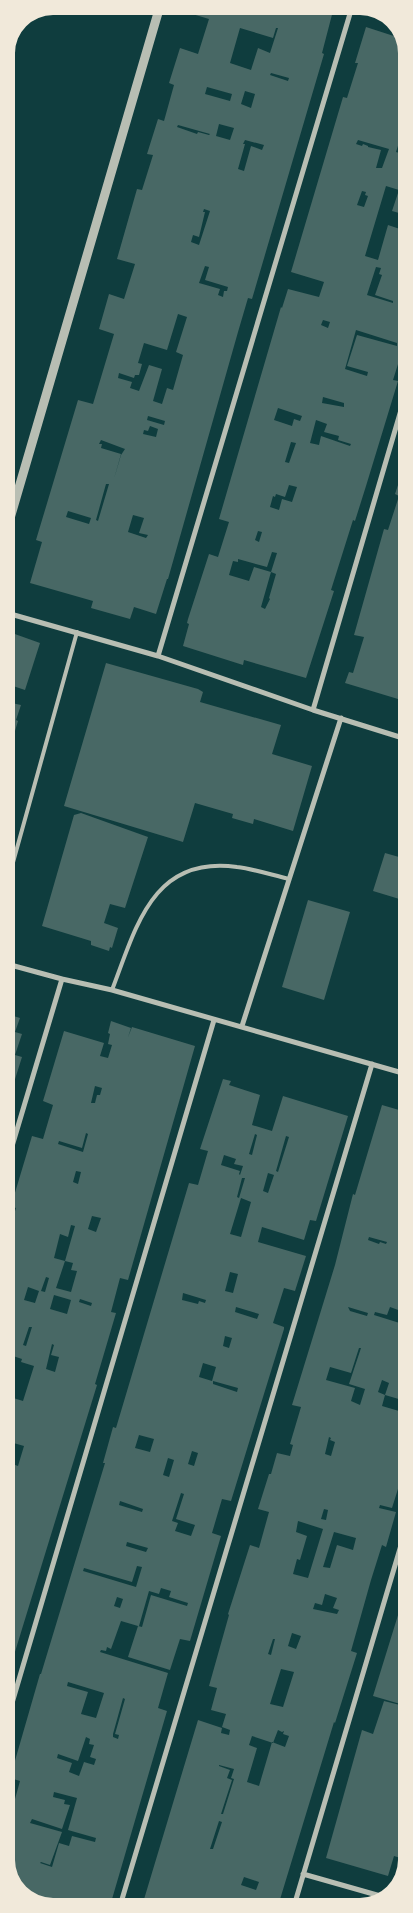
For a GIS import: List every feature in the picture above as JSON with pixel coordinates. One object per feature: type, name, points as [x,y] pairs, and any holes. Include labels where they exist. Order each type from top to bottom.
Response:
[{"type":"street","points":[[15,501],[157,15]]},
{"type":"street","points":[[158,656],[350,15]]},
{"type":"street","points":[[313,710],[398,420]]},
{"type":"street","points":[[15,615],[158,656],[313,710],[398,736]]},
{"type":"street","points":[[242,1026],[341,718]]},
{"type":"street","points":[[15,966],[62,980],[112,990],[398,1072]]},
{"type":"street","points":[[15,1136],[62,980]]},
{"type":"street","points":[[15,1693],[214,1020]]},
{"type":"street","points":[[122,1898],[372,1064]]},
{"type":"street","points":[[296,1898],[398,1555]]},
{"type":"street","points":[[303,1874],[375,1895]]},
{"type":"lane","points":[[15,855],[77,632]]},
{"type":"lane","points":[[112,990],[143,913],[160,888],[182,872],[208,866],[236,867],[289,879]]},
{"type":"building","points":[[196,15],[332,15],[322,53],[324,54],[252,299],[248,298],[168,579],[156,614],[134,607],[130,619],[91,608],[93,601],[30,583],[42,542],[36,540],[78,400],[93,404],[114,334],[99,329],[109,294],[124,299],[135,264],[117,259],[137,189],[142,190],[153,155],[147,154],[158,119],[164,121],[174,85],[169,83],[180,48],[198,54],[209,19]],"holes":[[[240,28],[273,38],[276,28],[278,28],[270,53],[258,48],[251,70],[230,63]],[[271,73],[289,78],[288,81],[270,75]],[[207,87],[232,94],[230,101],[205,94]],[[245,91],[255,94],[251,108],[241,104]],[[219,124],[234,128],[230,140],[216,136]],[[178,125],[210,134],[198,132],[197,134],[177,127]],[[245,140],[264,145],[262,150],[251,146],[244,171],[238,169],[245,144],[243,144]],[[204,209],[210,211],[199,245],[191,242],[193,235],[199,237],[205,212],[203,212]],[[205,266],[209,267],[205,280],[228,287],[227,291],[224,291],[223,297],[218,295],[220,289],[199,283]],[[178,314],[187,317],[176,352],[183,355],[173,390],[167,388],[162,404],[153,401],[162,369],[149,365],[139,391],[130,388],[132,382],[118,378],[119,373],[134,378],[135,375],[139,375],[142,364],[138,363],[144,343],[167,350]],[[148,416],[165,421],[164,425],[147,420]],[[150,426],[158,429],[156,437],[143,434],[144,430],[148,431]],[[101,440],[125,449],[121,455],[114,479],[121,454],[101,448],[102,444],[99,444]],[[106,484],[109,484],[98,521],[96,520]],[[68,511],[91,518],[89,524],[66,517]],[[133,515],[144,518],[139,533],[148,535],[146,538],[128,532]]]},
{"type":"building","points":[[366,27],[394,36],[398,53],[398,146],[396,152],[398,153],[398,190],[386,186],[365,256],[378,260],[388,225],[398,228],[398,364],[393,380],[398,381],[355,521],[353,520],[331,590],[334,591],[306,678],[244,660],[243,665],[183,646],[189,624],[187,623],[188,619],[209,554],[218,557],[229,522],[219,519],[281,307],[288,289],[319,297],[324,282],[291,272],[343,97],[347,98],[358,63],[355,63]],"holes":[[[358,140],[389,149],[382,168],[376,168],[381,150],[363,144],[362,146],[356,144]],[[362,191],[366,192],[365,195],[368,196],[364,207],[357,205]],[[376,267],[381,268],[379,274],[382,275],[375,295],[393,301],[393,303],[367,295]],[[323,320],[330,322],[328,328],[321,325]],[[356,330],[397,343],[397,346],[357,335],[347,366],[368,372],[367,376],[345,369]],[[323,397],[344,403],[344,407],[322,403]],[[278,408],[302,416],[300,421],[294,419],[292,426],[274,420]],[[316,420],[327,424],[324,432],[339,436],[338,440],[351,444],[350,446],[321,436],[319,445],[310,443]],[[291,442],[296,443],[289,463],[285,462]],[[289,485],[297,487],[292,502],[282,499],[279,510],[270,507],[273,496],[275,497],[276,494],[285,497]],[[258,531],[262,532],[259,542],[255,540]],[[272,552],[277,553],[271,572],[254,567],[249,581],[229,575],[233,561],[238,562],[238,559],[267,567]],[[271,572],[276,574],[270,599],[265,609],[261,607]]]},
{"type":"building","points":[[398,193],[398,213],[392,211]]},
{"type":"building","points":[[398,485],[398,496],[395,494]]},
{"type":"building","points":[[398,499],[398,699],[345,683],[349,672],[353,673],[364,637],[354,635],[384,529],[388,530]]},
{"type":"building","points":[[15,634],[40,643],[25,690],[15,687]]},
{"type":"building","points":[[106,663],[198,689],[203,692],[200,702],[281,725],[272,754],[312,766],[293,831],[254,819],[253,824],[232,818],[233,814],[195,803],[183,842],[64,806]]},
{"type":"building","points":[[15,704],[21,705],[16,720],[18,721],[15,731]]},
{"type":"building","points":[[81,813],[148,837],[125,908],[110,904],[104,923],[118,928],[112,948],[110,947],[109,951],[91,945],[91,941],[42,926],[74,815]]},
{"type":"building","points":[[385,853],[398,857],[398,899],[373,891]]},
{"type":"building","points":[[308,900],[350,912],[324,1000],[282,987]]},
{"type":"building","points":[[15,1016],[20,1018],[15,1032]]},
{"type":"building","points":[[111,1021],[131,1028],[128,1037],[132,1027],[195,1046],[128,1280],[120,1278],[111,1312],[116,1313],[95,1384],[97,1385],[15,1652],[15,1465],[18,1466],[24,1446],[15,1443],[15,1398],[23,1401],[34,1366],[21,1362],[22,1359],[15,1357],[15,1193],[32,1136],[43,1139],[53,1105],[43,1101],[64,1031],[104,1043],[100,1056],[108,1058],[112,1045],[108,1044],[110,1034],[108,1033]],"holes":[[[95,1086],[102,1088],[100,1095],[97,1095],[95,1103],[91,1103]],[[86,1133],[88,1134],[83,1152],[58,1144],[59,1141],[82,1148]],[[76,1171],[81,1172],[78,1184],[73,1182]],[[92,1216],[101,1218],[96,1232],[88,1229]],[[71,1225],[75,1226],[65,1261],[54,1258],[60,1234],[68,1237]],[[65,1261],[73,1263],[71,1270],[77,1271],[71,1292],[56,1288]],[[46,1277],[49,1278],[45,1292],[41,1291]],[[28,1287],[39,1291],[35,1303],[24,1300]],[[54,1295],[71,1300],[67,1314],[50,1309]],[[80,1299],[92,1303],[91,1306],[79,1302]],[[29,1327],[32,1327],[26,1346],[23,1345]],[[52,1344],[54,1345],[51,1355],[59,1357],[55,1372],[46,1369]]]},
{"type":"building","points":[[15,1032],[22,1034],[15,1055]]},
{"type":"building","points":[[15,1055],[22,1057],[15,1079]]},
{"type":"building","points":[[223,1079],[231,1081],[229,1085],[260,1095],[252,1125],[272,1131],[283,1096],[348,1116],[316,1221],[310,1220],[304,1240],[262,1227],[258,1242],[306,1256],[295,1291],[284,1288],[273,1323],[284,1327],[284,1329],[231,1501],[222,1499],[212,1533],[221,1536],[190,1641],[180,1639],[170,1670],[128,1657],[138,1626],[121,1621],[111,1649],[107,1647],[106,1651],[101,1650],[100,1652],[168,1673],[158,1708],[167,1711],[112,1898],[43,1897],[32,1892],[25,1885],[20,1879],[16,1867],[15,1799],[20,1781],[15,1780],[15,1761],[105,1463],[103,1463],[113,1427],[116,1428],[189,1183],[198,1185],[208,1151],[200,1149]],"holes":[[[255,1134],[257,1135],[252,1155],[249,1154]],[[286,1136],[289,1137],[278,1172],[276,1171]],[[224,1155],[236,1159],[234,1164],[243,1166],[240,1175],[240,1171],[221,1165]],[[268,1173],[274,1175],[268,1193],[263,1191]],[[242,1178],[245,1178],[239,1198],[237,1197]],[[241,1198],[251,1202],[241,1237],[230,1234]],[[230,1272],[238,1274],[233,1293],[225,1291]],[[183,1293],[206,1300],[205,1303],[199,1301],[198,1304],[182,1300]],[[236,1307],[259,1314],[257,1319],[235,1312]],[[225,1336],[232,1338],[229,1348],[223,1346]],[[203,1363],[216,1367],[212,1381],[199,1377]],[[213,1381],[238,1388],[237,1392],[213,1384]],[[139,1435],[154,1439],[150,1452],[135,1448]],[[192,1451],[198,1453],[194,1466],[188,1464]],[[168,1458],[174,1460],[169,1477],[163,1475]],[[181,1493],[184,1494],[176,1519],[195,1525],[191,1536],[175,1531],[178,1523],[172,1521]],[[120,1501],[143,1509],[142,1512],[119,1505]],[[127,1542],[148,1548],[146,1552],[126,1546]],[[137,1566],[142,1567],[136,1587],[83,1571],[84,1568],[132,1582]],[[161,1588],[171,1591],[169,1597],[188,1603],[187,1606],[151,1595],[142,1627],[139,1626],[149,1591],[159,1594]],[[117,1597],[123,1599],[120,1608],[114,1606]],[[68,1682],[104,1693],[96,1718],[81,1714],[88,1692],[67,1686]],[[123,1698],[125,1699],[115,1734],[119,1735],[118,1739],[113,1737],[113,1734]],[[86,1737],[90,1739],[89,1744],[94,1745],[90,1757],[96,1759],[94,1765],[84,1762],[79,1776],[69,1772],[72,1763],[57,1758],[58,1754],[78,1761]],[[54,1792],[77,1798],[68,1830],[96,1838],[95,1842],[72,1836],[69,1846],[59,1843],[52,1867],[40,1863],[50,1865],[62,1832],[30,1823],[32,1819],[62,1829],[70,1805],[64,1804],[65,1800],[53,1797]]]},
{"type":"building","points":[[382,1105],[398,1110],[398,1310],[390,1307],[387,1315],[375,1312],[374,1315],[398,1322],[398,1399],[385,1395],[382,1406],[398,1411],[398,1489],[392,1508],[380,1505],[379,1508],[396,1512],[386,1547],[382,1545],[351,1651],[357,1653],[280,1898],[144,1898],[198,1720],[222,1728],[221,1733],[229,1735],[230,1730],[222,1727],[226,1714],[211,1710],[217,1688],[209,1686],[228,1614],[250,1545],[259,1548],[269,1512],[258,1509],[269,1474],[271,1474],[277,1453],[290,1456],[293,1445],[290,1444],[301,1407],[292,1405],[335,1265],[353,1194],[355,1195]],"holes":[[[369,1237],[387,1242],[386,1244],[380,1242],[379,1244],[368,1240]],[[348,1307],[368,1313],[367,1316],[350,1311]],[[359,1348],[361,1348],[349,1384],[365,1389],[360,1405],[351,1401],[355,1388],[326,1380],[330,1367],[351,1373]],[[382,1380],[389,1383],[385,1395],[378,1392]],[[329,1437],[331,1438],[330,1440],[335,1442],[331,1456],[325,1454]],[[324,1509],[328,1510],[326,1520],[321,1519]],[[298,1521],[323,1529],[308,1578],[293,1574],[297,1559],[300,1560],[307,1536],[296,1532]],[[334,1532],[356,1538],[353,1550],[337,1545],[330,1568],[323,1567]],[[325,1594],[337,1598],[333,1608],[339,1610],[337,1614],[313,1609],[315,1603],[322,1605]],[[292,1633],[301,1636],[296,1649],[288,1646]],[[273,1639],[275,1639],[271,1655],[268,1654]],[[281,1669],[294,1672],[283,1707],[270,1704]],[[278,1730],[284,1731],[283,1734],[289,1736],[285,1747],[273,1742]],[[252,1736],[272,1743],[259,1786],[247,1782],[257,1748],[249,1745]],[[219,1765],[234,1769],[231,1778],[234,1779],[223,1814],[221,1814],[232,1780],[227,1778],[230,1770]],[[219,1821],[222,1822],[213,1849],[210,1849]],[[244,1877],[259,1882],[256,1890],[241,1885]]]},
{"type":"building","points":[[398,1615],[398,1703],[373,1696]]},
{"type":"building","points":[[384,1701],[398,1704],[398,1857],[394,1856],[388,1876],[326,1858],[362,1730],[373,1734]]}]
